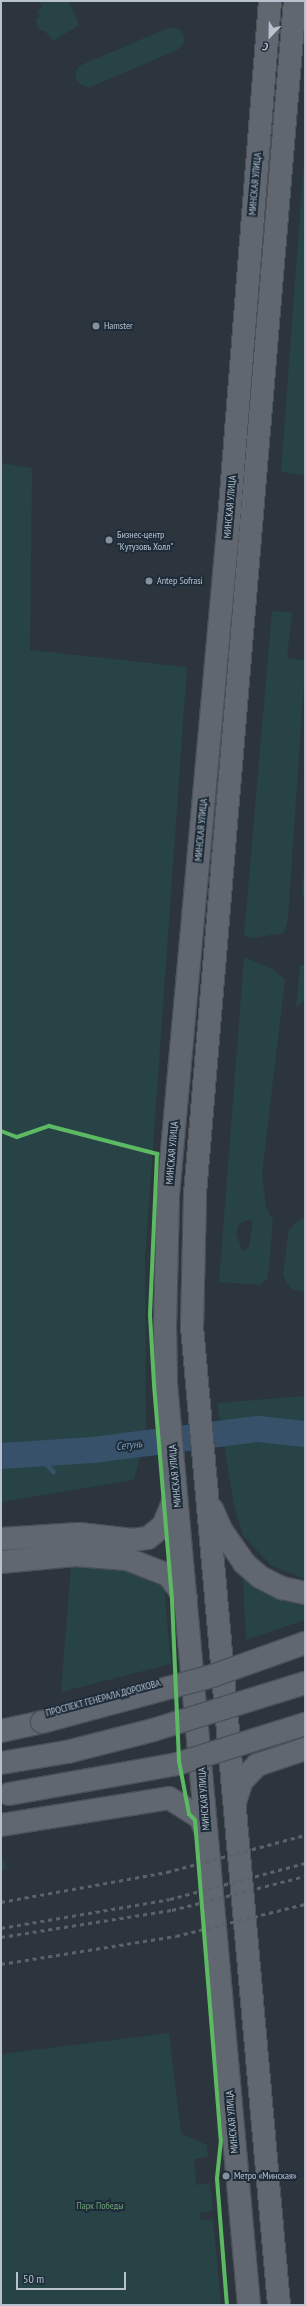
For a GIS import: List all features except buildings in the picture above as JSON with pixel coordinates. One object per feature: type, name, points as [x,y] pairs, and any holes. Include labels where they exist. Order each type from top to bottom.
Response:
[{"type":"main road","name":"МИНСКАЯ УЛИЦА","points":[[249,2305],[206,1833],[187,1602],[166,1384],[168,1195],[229,520],[270,1]]},
{"type":"main road","points":[[279,2305],[233,1809],[195,1381],[192,1328],[195,1194],[295,1]]},
{"type":"main road","points":[[205,1492],[222,1531],[244,1563],[260,1577],[282,1588],[305,1593]]},
{"type":"main road","points":[[1,1539],[80,1534],[133,1540],[148,1538],[163,1526],[176,1493]]},
{"type":"main road","points":[[1,1562],[76,1555],[127,1559],[168,1575],[187,1602]]},
{"type":"main road","name":"ПРОСПЕКТ ГЕНЕРАЛА ДОРОХОВА","points":[[1,1731],[42,1722],[205,1678],[305,1643]]},
{"type":"main road","points":[[1,1763],[67,1752],[160,1728],[305,1683]]},
{"type":"main road","points":[[1,1724],[42,1722]]},
{"type":"main road","points":[[1,1795],[177,1764],[305,1724]]},
{"type":"main road","points":[[233,1809],[236,1794],[251,1770],[262,1762],[305,1749]]},
{"type":"main road","points":[[1,1825],[169,1798],[200,1817],[206,1833]]},
{"type":"green space","points":[[39,1],[69,1],[79,25],[53,41],[44,30],[40,31],[35,19],[40,16],[37,10],[42,7]]},
{"type":"green space","points":[[168,28],[179,29],[184,35],[184,43],[177,50],[88,88],[77,82],[75,73],[79,66]]},
{"type":"green space","points":[[305,147],[305,475],[281,472]]},
{"type":"green space","points":[[1,463],[32,468],[30,650],[187,667],[145,1260],[146,1432],[134,1480],[1,1502]]},
{"type":"green space","points":[[272,611],[292,613],[287,658],[305,660],[305,666],[288,918],[284,933],[252,938],[244,935]]},
{"type":"green space","points":[[305,855],[305,900],[302,895]]},
{"type":"green space","points":[[244,957],[273,969],[285,980],[262,1174],[266,1207],[273,1220],[267,1279],[260,1285],[219,1282]],"holes":[[[247,1220],[253,1221],[249,1246],[243,1252],[236,1234],[239,1224]]]},
{"type":"green space","points":[[300,965],[305,965],[305,998],[296,1009]]},
{"type":"green space","points":[[301,1219],[305,1219],[305,1292],[292,1289],[285,1281],[283,1273],[289,1229]]},
{"type":"green space","points":[[305,1396],[305,1579],[272,1566],[243,1536],[234,1506],[217,1403]]},
{"type":"green space","points":[[84,1565],[127,1571],[164,1587],[171,1664],[61,1692],[71,1566]]},
{"type":"green space","points":[[243,1579],[274,1595],[305,1603],[305,1620],[246,1640]]},
{"type":"green space","points":[[1,1854],[7,1868],[1,1871]]},
{"type":"green space","name":"Парк Победы","points":[[169,2033],[181,2134],[207,2145],[208,2157],[194,2159],[196,2185],[210,2183],[213,2211],[200,2212],[201,2220],[213,2219],[221,2305],[1,2305],[1,2054]]},
{"type":"waterway","name":"Сетунь","points":[[1,1456],[93,1450],[258,1429],[305,1434]]},
{"type":"waterway","points":[[38,1454],[53,1471]]},
{"type":"railway","points":[[1,1902],[167,1872],[305,1835]]},
{"type":"railway","points":[[1,1928],[170,1899],[305,1863]]},
{"type":"railway","points":[[1,1937],[172,1910],[305,1876]]},
{"type":"railway","points":[[1,1964],[176,1936],[305,1904]]},
{"type":"cycle path","points":[[1,1131],[17,1137],[49,1126],[157,1154],[150,1315],[154,1385],[172,1600],[179,1761],[189,1814],[195,1820],[221,2140],[217,2179],[227,2305]]},
{"type":"place","name":"Hamster","points":[[96,326]]},
{"type":"place","name":"Бизнес-центр \"Кутузовъ Холл\"","points":[[109,540]]},
{"type":"place","name":"Antep Sofrasi","points":[[149,581]]},
{"type":"place","name":"Метро «Минская»","points":[[226,2176]]}]
